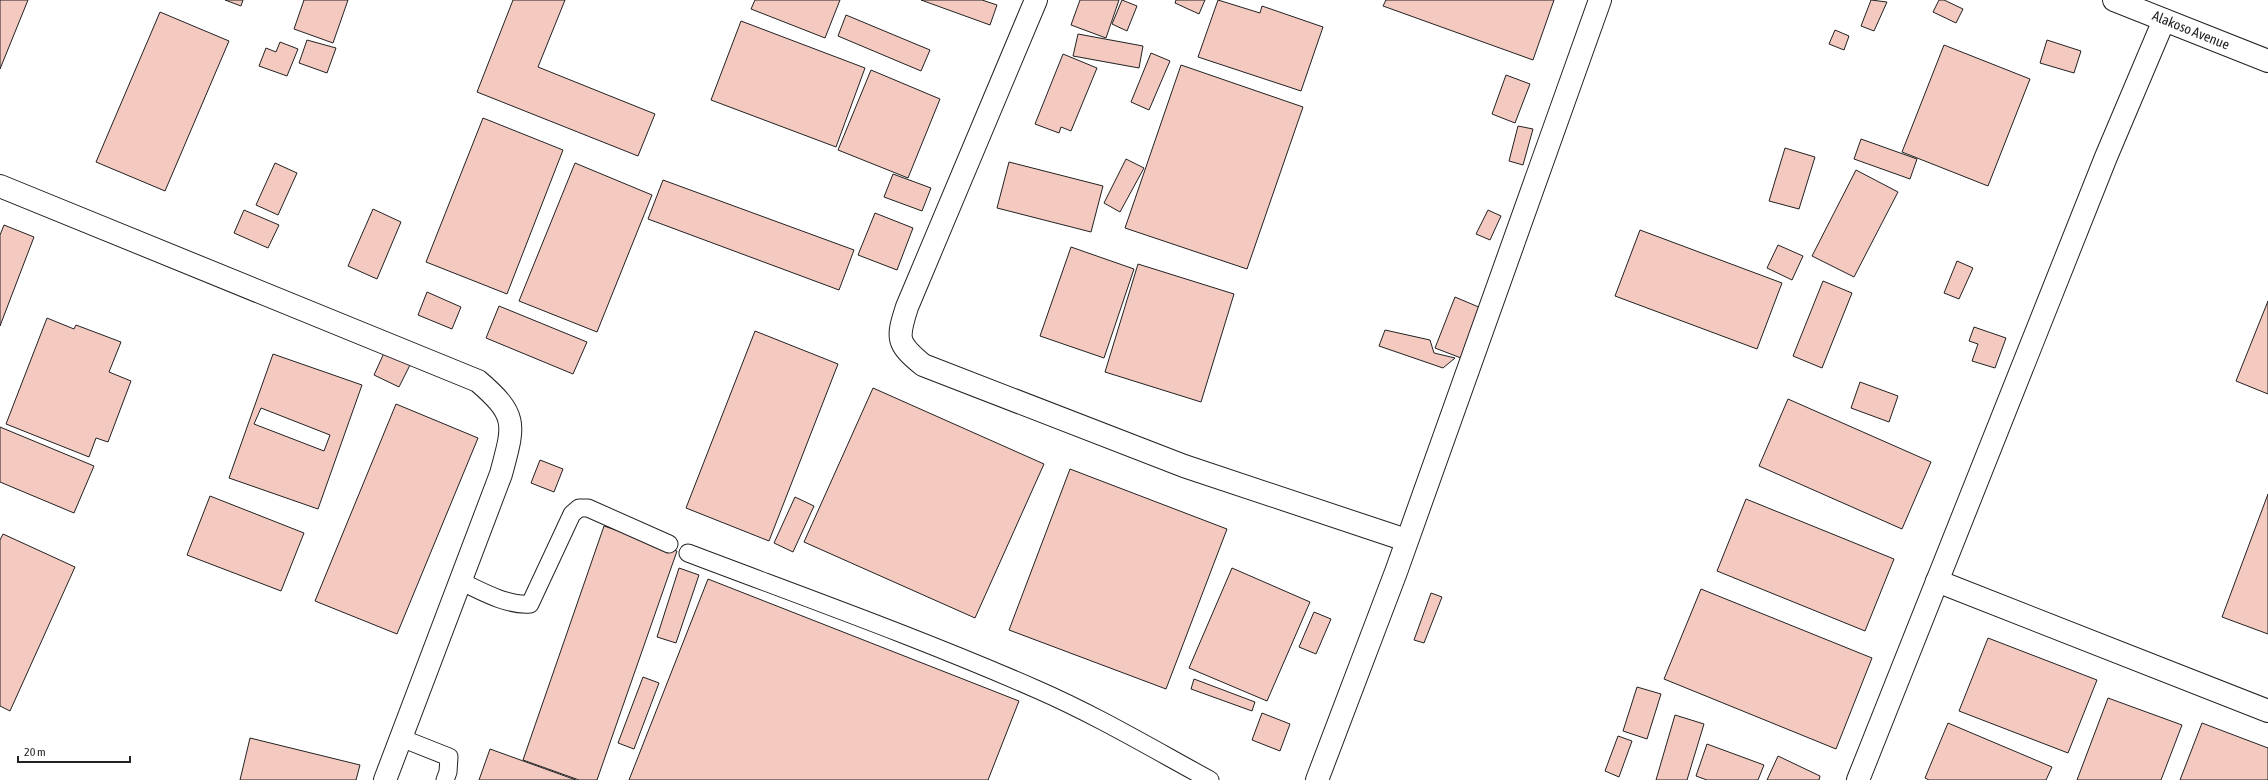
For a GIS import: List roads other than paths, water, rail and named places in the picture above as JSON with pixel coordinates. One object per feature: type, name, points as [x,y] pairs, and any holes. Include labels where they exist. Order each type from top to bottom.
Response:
[{"type":"street","points":[[1036,0],[908,307],[899,333],[906,351],[923,365],[1184,466],[1406,540]]},
{"type":"street","points":[[1317,780],[1406,540],[1600,0]]},
{"type":"street","name":"Alakoso Avenue","points":[[2114,0],[2268,61]]},
{"type":"street","points":[[1858,780],[2103,165],[2164,20]]},
{"type":"street","points":[[0,186],[478,381],[496,396],[509,414],[511,436],[501,474],[385,780]]},
{"type":"street","points":[[1937,580],[2268,711]]},
{"type":"lane","points":[[460,582],[487,594],[520,605],[530,604],[572,514],[579,508],[588,508],[669,544]]},
{"type":"lane","points":[[688,553],[829,606],[1037,689],[1210,780]]},
{"type":"lane","points":[[401,738],[449,757],[448,772],[445,780]]}]
